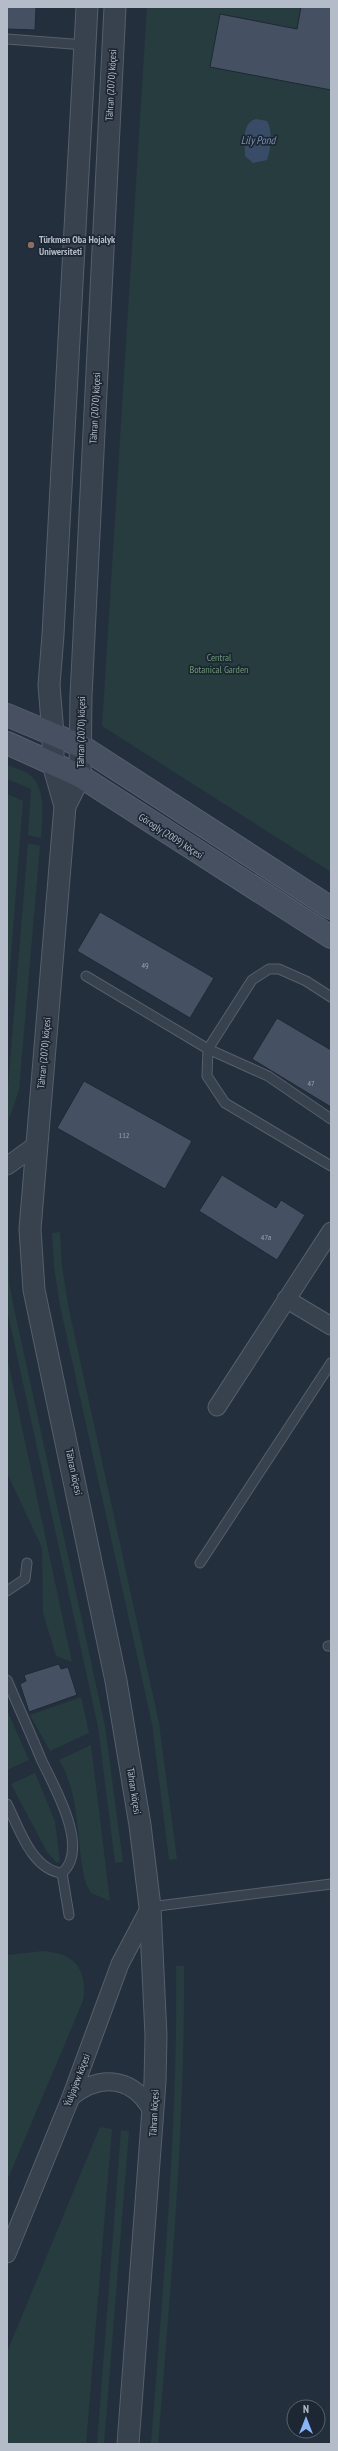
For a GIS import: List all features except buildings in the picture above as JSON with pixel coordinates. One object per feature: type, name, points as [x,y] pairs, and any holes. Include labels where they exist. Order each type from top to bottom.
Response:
[{"type":"main road","points":[[7,714],[81,746],[331,908]]},
{"type":"main road","name":"Görogly (2009) köçesi","points":[[7,743],[80,776],[331,937]]},
{"type":"street","name":"Tähran (2070) köçesi","points":[[36,1145],[65,806],[53,764],[49,663],[53,635],[87,7]]},
{"type":"street","name":"Tähran (2070) köçesi","points":[[65,806],[80,776],[81,688],[115,7]]},
{"type":"street","points":[[7,1166],[36,1145]]},
{"type":"street","name":"Tähran köçesi","points":[[36,1145],[30,1229],[34,1290],[116,1680],[140,1825],[150,1907],[156,2036],[154,2115],[128,2444]]},
{"type":"street","points":[[217,1407],[331,1231]]},
{"type":"street","points":[[286,1299],[331,1326]]},
{"type":"street","name":"Ýulýaýew köçesi","points":[[7,2254],[71,2097],[120,1964],[150,1907]]},
{"type":"street","points":[[71,2097],[82,2088],[94,2084],[118,2082],[141,2094],[154,2115]]},
{"type":"lane","points":[[7,39],[85,45]]},
{"type":"lane","points":[[331,996],[306,981],[279,969],[270,969],[252,980],[208,1049],[207,1076],[224,1103],[331,1166]]},
{"type":"lane","points":[[86,976],[208,1049],[252,1067],[331,1119]]},
{"type":"lane","points":[[200,1563],[331,1363]]},
{"type":"lane","points":[[7,1591],[25,1579],[27,1563]]},
{"type":"lane","points":[[7,1680],[66,1815],[72,1851],[70,1862],[62,1873],[69,1915]]},
{"type":"lane","points":[[7,1804],[41,1865],[51,1872],[62,1873]]},
{"type":"lane","points":[[150,1907],[331,1884]]},
{"type":"green space","name":"Central Botanical Garden","points":[[147,7],[331,7],[331,872],[102,726]]},
{"type":"green space","points":[[7,765],[28,773],[39,788],[42,804],[41,838],[28,835],[31,789],[7,779]]},
{"type":"green space","points":[[7,794],[23,801],[7,1008]]},
{"type":"green space","points":[[28,843],[40,846],[19,1090],[7,1125],[7,1099]]},
{"type":"green space","points":[[60,1232],[62,1266],[68,1305],[159,1723],[177,1859],[169,1860],[152,1724],[60,1306],[54,1267],[52,1233]]},
{"type":"green space","points":[[8,1235],[9,1281],[105,1726],[123,1862],[115,1863],[98,1727],[7,1310]]},
{"type":"green space","points":[[7,1357],[72,1662],[56,1656],[43,1613],[42,1548],[7,1473]]},
{"type":"green space","points":[[81,1697],[89,1733],[50,1751],[30,1715]]},
{"type":"green space","points":[[7,1710],[29,1760],[7,1770]]},
{"type":"green space","points":[[91,1745],[110,1901],[91,1893],[86,1884],[75,1805],[66,1775],[59,1760]]},
{"type":"green space","points":[[35,1773],[55,1821],[60,1861],[57,1863],[47,1852],[11,1784]]},
{"type":"green space","points":[[43,1951],[63,1955],[77,1965],[83,1980],[83,2001],[7,2181],[7,1955]]},
{"type":"green space","points":[[176,1966],[184,1966],[184,2026],[180,2146],[158,2444],[151,2444],[169,2205],[175,2086]]},
{"type":"green space","points":[[100,2127],[112,2129],[86,2444],[7,2444],[7,2352]]},
{"type":"green space","points":[[121,2130],[129,2131],[104,2444],[97,2444]]},
{"type":"water","name":"Lily Pond","points":[[256,119],[267,121],[271,140],[267,160],[253,163],[245,156],[245,134],[248,125],[251,121]]},
{"type":"place","name":"Türkmen Oba Hojalyk Uniwersiteti","points":[[31,245]]}]
